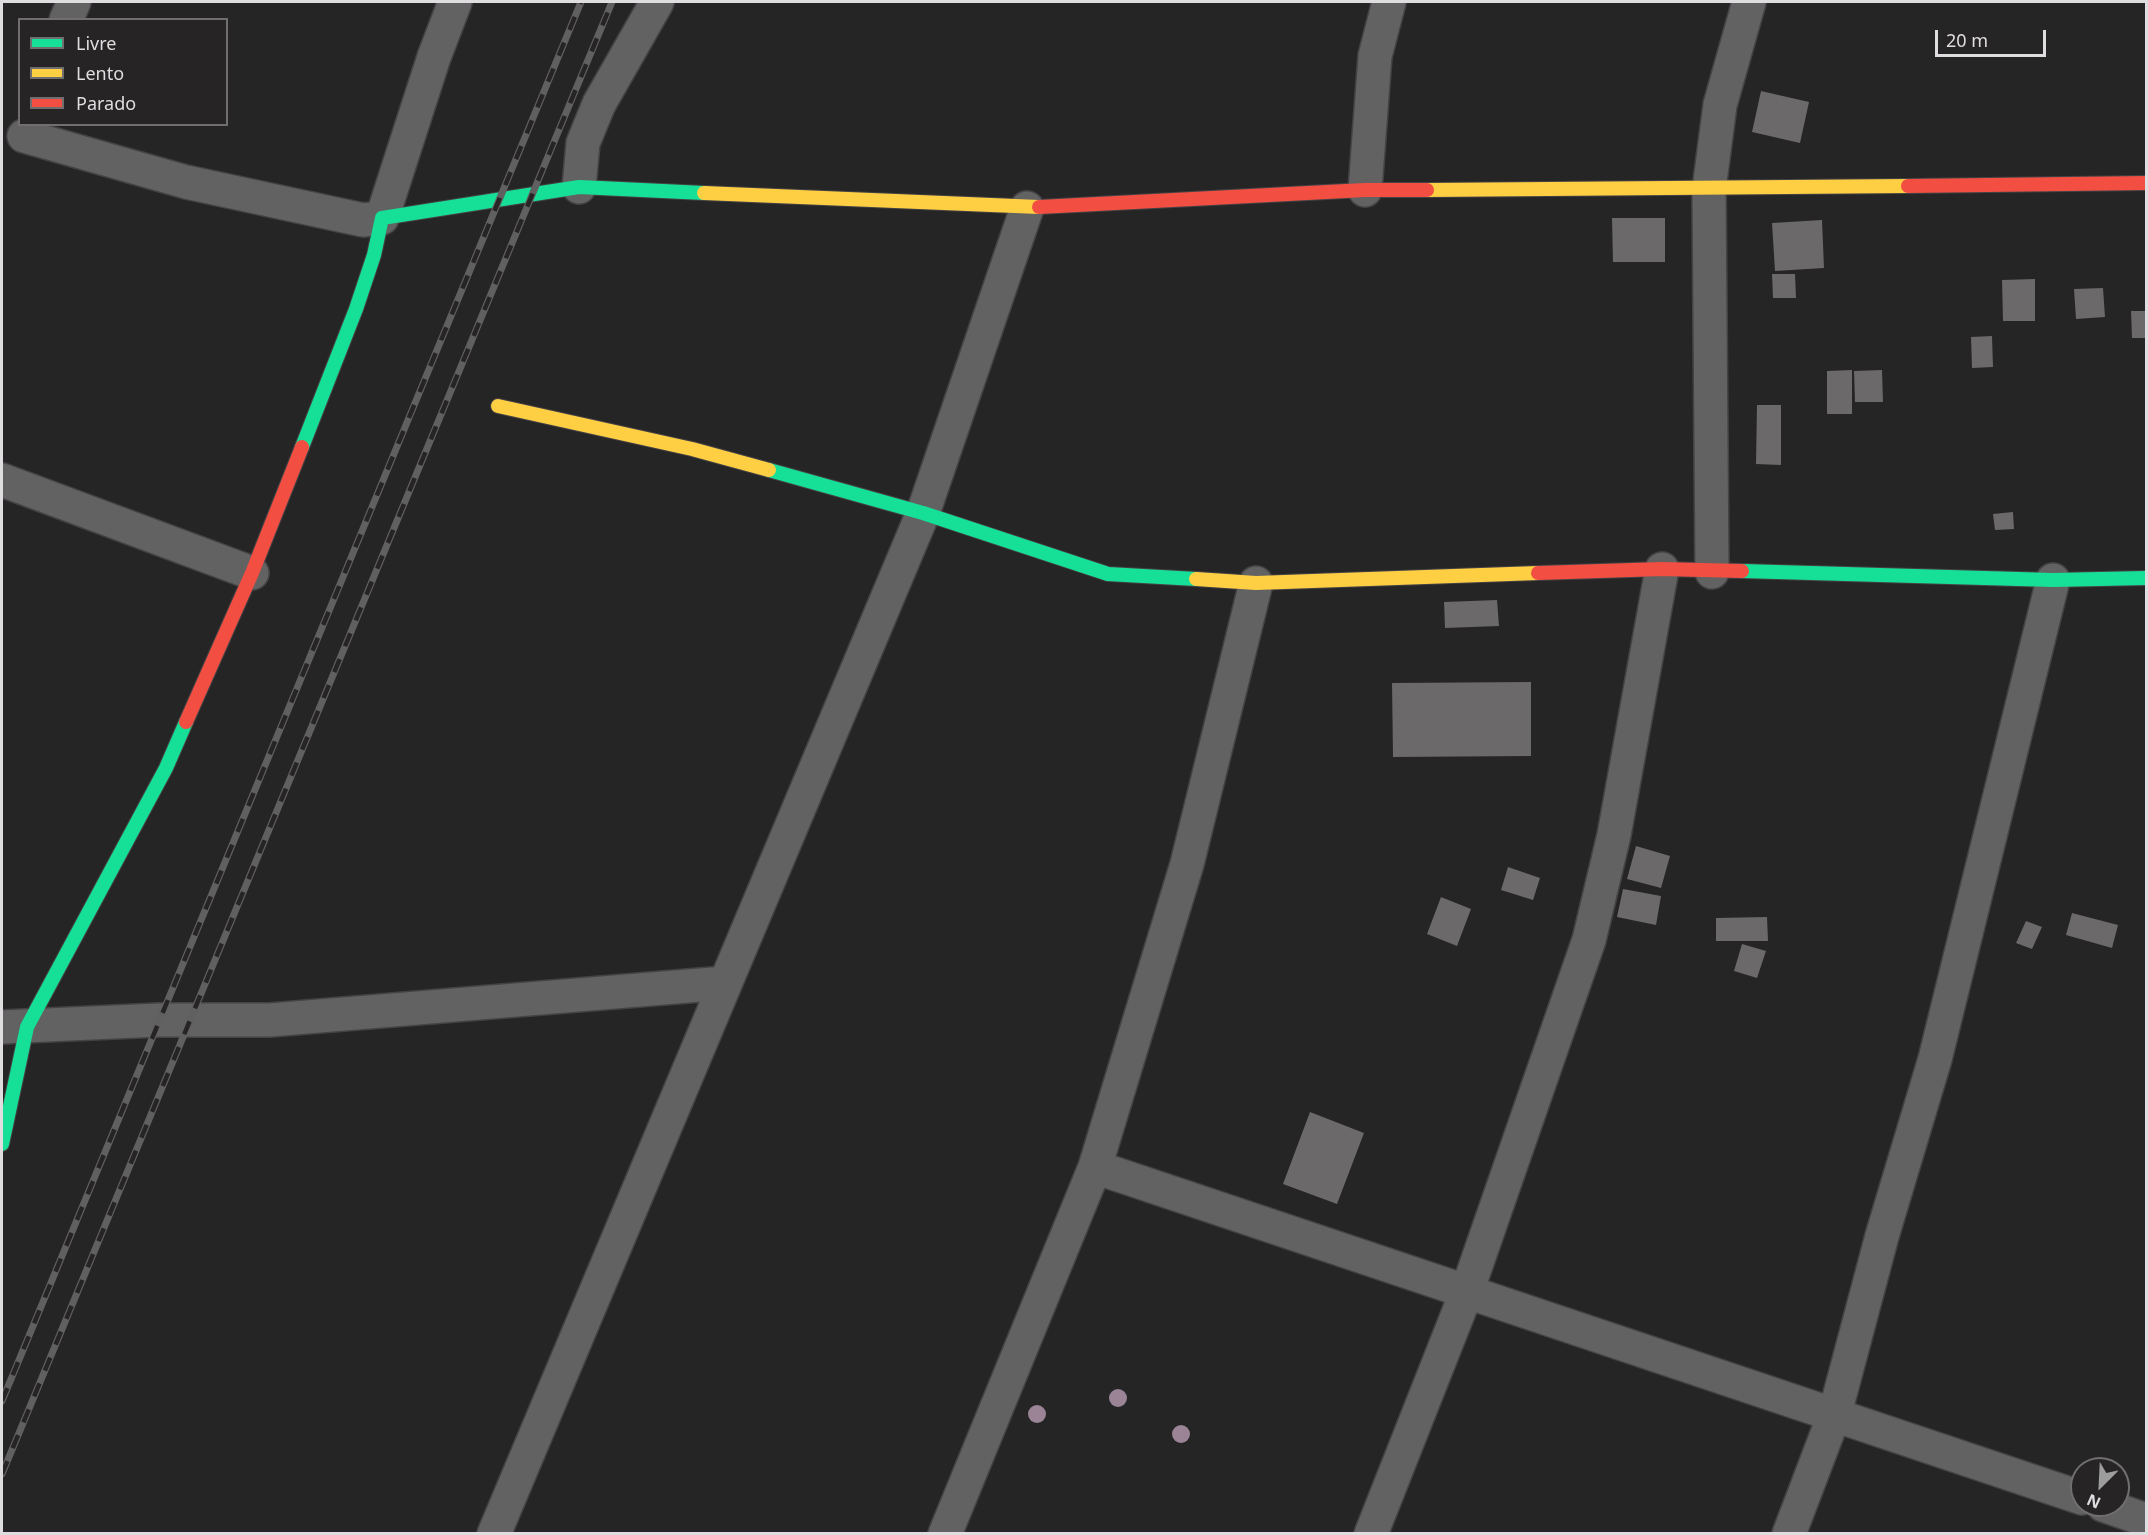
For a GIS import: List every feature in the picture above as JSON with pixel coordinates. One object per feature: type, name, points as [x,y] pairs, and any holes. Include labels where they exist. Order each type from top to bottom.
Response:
[{"type":"street","points":[[67,18],[74,2]]},
{"type":"street","points":[[2,1144],[14,1027],[166,768],[252,573],[356,309],[374,255],[382,218],[434,57],[455,2]]},
{"type":"street","points":[[579,187],[582,143],[599,104],[657,2]]},
{"type":"street","points":[[1365,190],[1375,56],[1389,2]]},
{"type":"street","points":[[1712,572],[1708,189],[1720,105],[1749,2]]},
{"type":"street","points":[[18,134],[186,182],[363,220],[579,187],[1027,208],[1365,190],[1708,189],[2146,183]]},
{"type":"street","points":[[494,1533],[923,513],[1027,208]]},
{"type":"street","points":[[498,406],[692,449],[923,513],[1017,546],[1108,574],[1256,583],[1662,569],[2053,580],[2146,578]]},
{"type":"street","points":[[2,480],[252,573]]},
{"type":"street","points":[[1371,1533],[1467,1291],[1588,940],[1614,835],[1662,569]]},
{"type":"street","points":[[1789,1533],[1835,1413],[1882,1236],[1935,1059],[2053,580]]},
{"type":"street","points":[[945,1533],[1095,1167],[1187,864],[1256,583]]},
{"type":"street","points":[[14,1027],[159,1020],[270,1020],[725,983]]},
{"type":"street","points":[[1095,1167],[1835,1413],[2070,1494]]},
{"type":"street","points":[[2130,1514],[2146,1520]]},
{"type":"building","points":[[1761,91],[1809,102],[1800,143],[1752,132]]},
{"type":"building","points":[[1612,218],[1665,218],[1665,262],[1613,262]]},
{"type":"building","points":[[1822,220],[1824,268],[1775,271],[1772,223]]},
{"type":"building","points":[[1772,274],[1795,274],[1796,298],[1773,298]]},
{"type":"building","points":[[2035,279],[2035,321],[2003,321],[2002,280]]},
{"type":"building","points":[[2103,288],[2105,317],[2076,319],[2074,289]]},
{"type":"building","points":[[2131,311],[2146,311],[2146,338],[2132,338]]},
{"type":"building","points":[[1992,336],[1993,367],[1972,368],[1971,337]]},
{"type":"building","points":[[1852,370],[1852,414],[1827,414],[1827,371]]},
{"type":"building","points":[[1882,370],[1883,402],[1855,402],[1854,371]]},
{"type":"building","points":[[1757,405],[1781,405],[1781,465],[1756,464]]},
{"type":"building","points":[[2013,512],[2014,529],[1995,530],[1993,514]]},
{"type":"building","points":[[1497,600],[1499,626],[1445,628],[1444,602]]},
{"type":"building","points":[[1531,682],[1531,756],[1393,757],[1392,683]]},
{"type":"building","points":[[1636,846],[1670,856],[1661,888],[1627,879]]},
{"type":"building","points":[[1508,867],[1540,878],[1533,900],[1501,890]]},
{"type":"building","points":[[1623,889],[1661,896],[1656,925],[1617,917]]},
{"type":"building","points":[[1441,897],[1471,909],[1457,946],[1427,934]]},
{"type":"building","points":[[2072,913],[2118,925],[2112,948],[2066,935]]},
{"type":"building","points":[[1767,917],[1768,941],[1716,941],[1716,918]]},
{"type":"building","points":[[2026,921],[2042,927],[2032,949],[2016,943]]},
{"type":"building","points":[[1742,944],[1766,951],[1757,978],[1734,971]]},
{"type":"building","points":[[1310,1112],[1364,1133],[1337,1204],[1283,1184]]},
{"type":"railway","points":[[2,1401],[581,2]]},
{"type":"railway","points":[[2,1474],[612,2]]},
{"type":"traffic: fast","points":[[302,447],[356,309],[374,255],[382,218],[579,187],[704,193]]},
{"type":"traffic: fast","points":[[769,470],[923,513],[1108,574],[1196,579]]},
{"type":"traffic: fast","points":[[1742,571],[2053,580],[2146,578]]},
{"type":"traffic: fast","points":[[2,1144],[27,1027],[166,768],[186,722]]},
{"type":"traffic: slow","points":[[1427,190],[1908,186]]},
{"type":"traffic: slow","points":[[704,193],[1039,207]]},
{"type":"traffic: slow","points":[[498,406],[692,449],[769,470]]},
{"type":"traffic: slow","points":[[1196,579],[1256,583],[1538,573]]},
{"type":"traffic: jam","points":[[1908,186],[2146,183]]},
{"type":"traffic: jam","points":[[1039,207],[1365,190],[1427,190]]},
{"type":"traffic: jam","points":[[186,722],[252,573],[302,447]]},
{"type":"traffic: jam","points":[[1538,573],[1662,569],[1742,571]]}]
